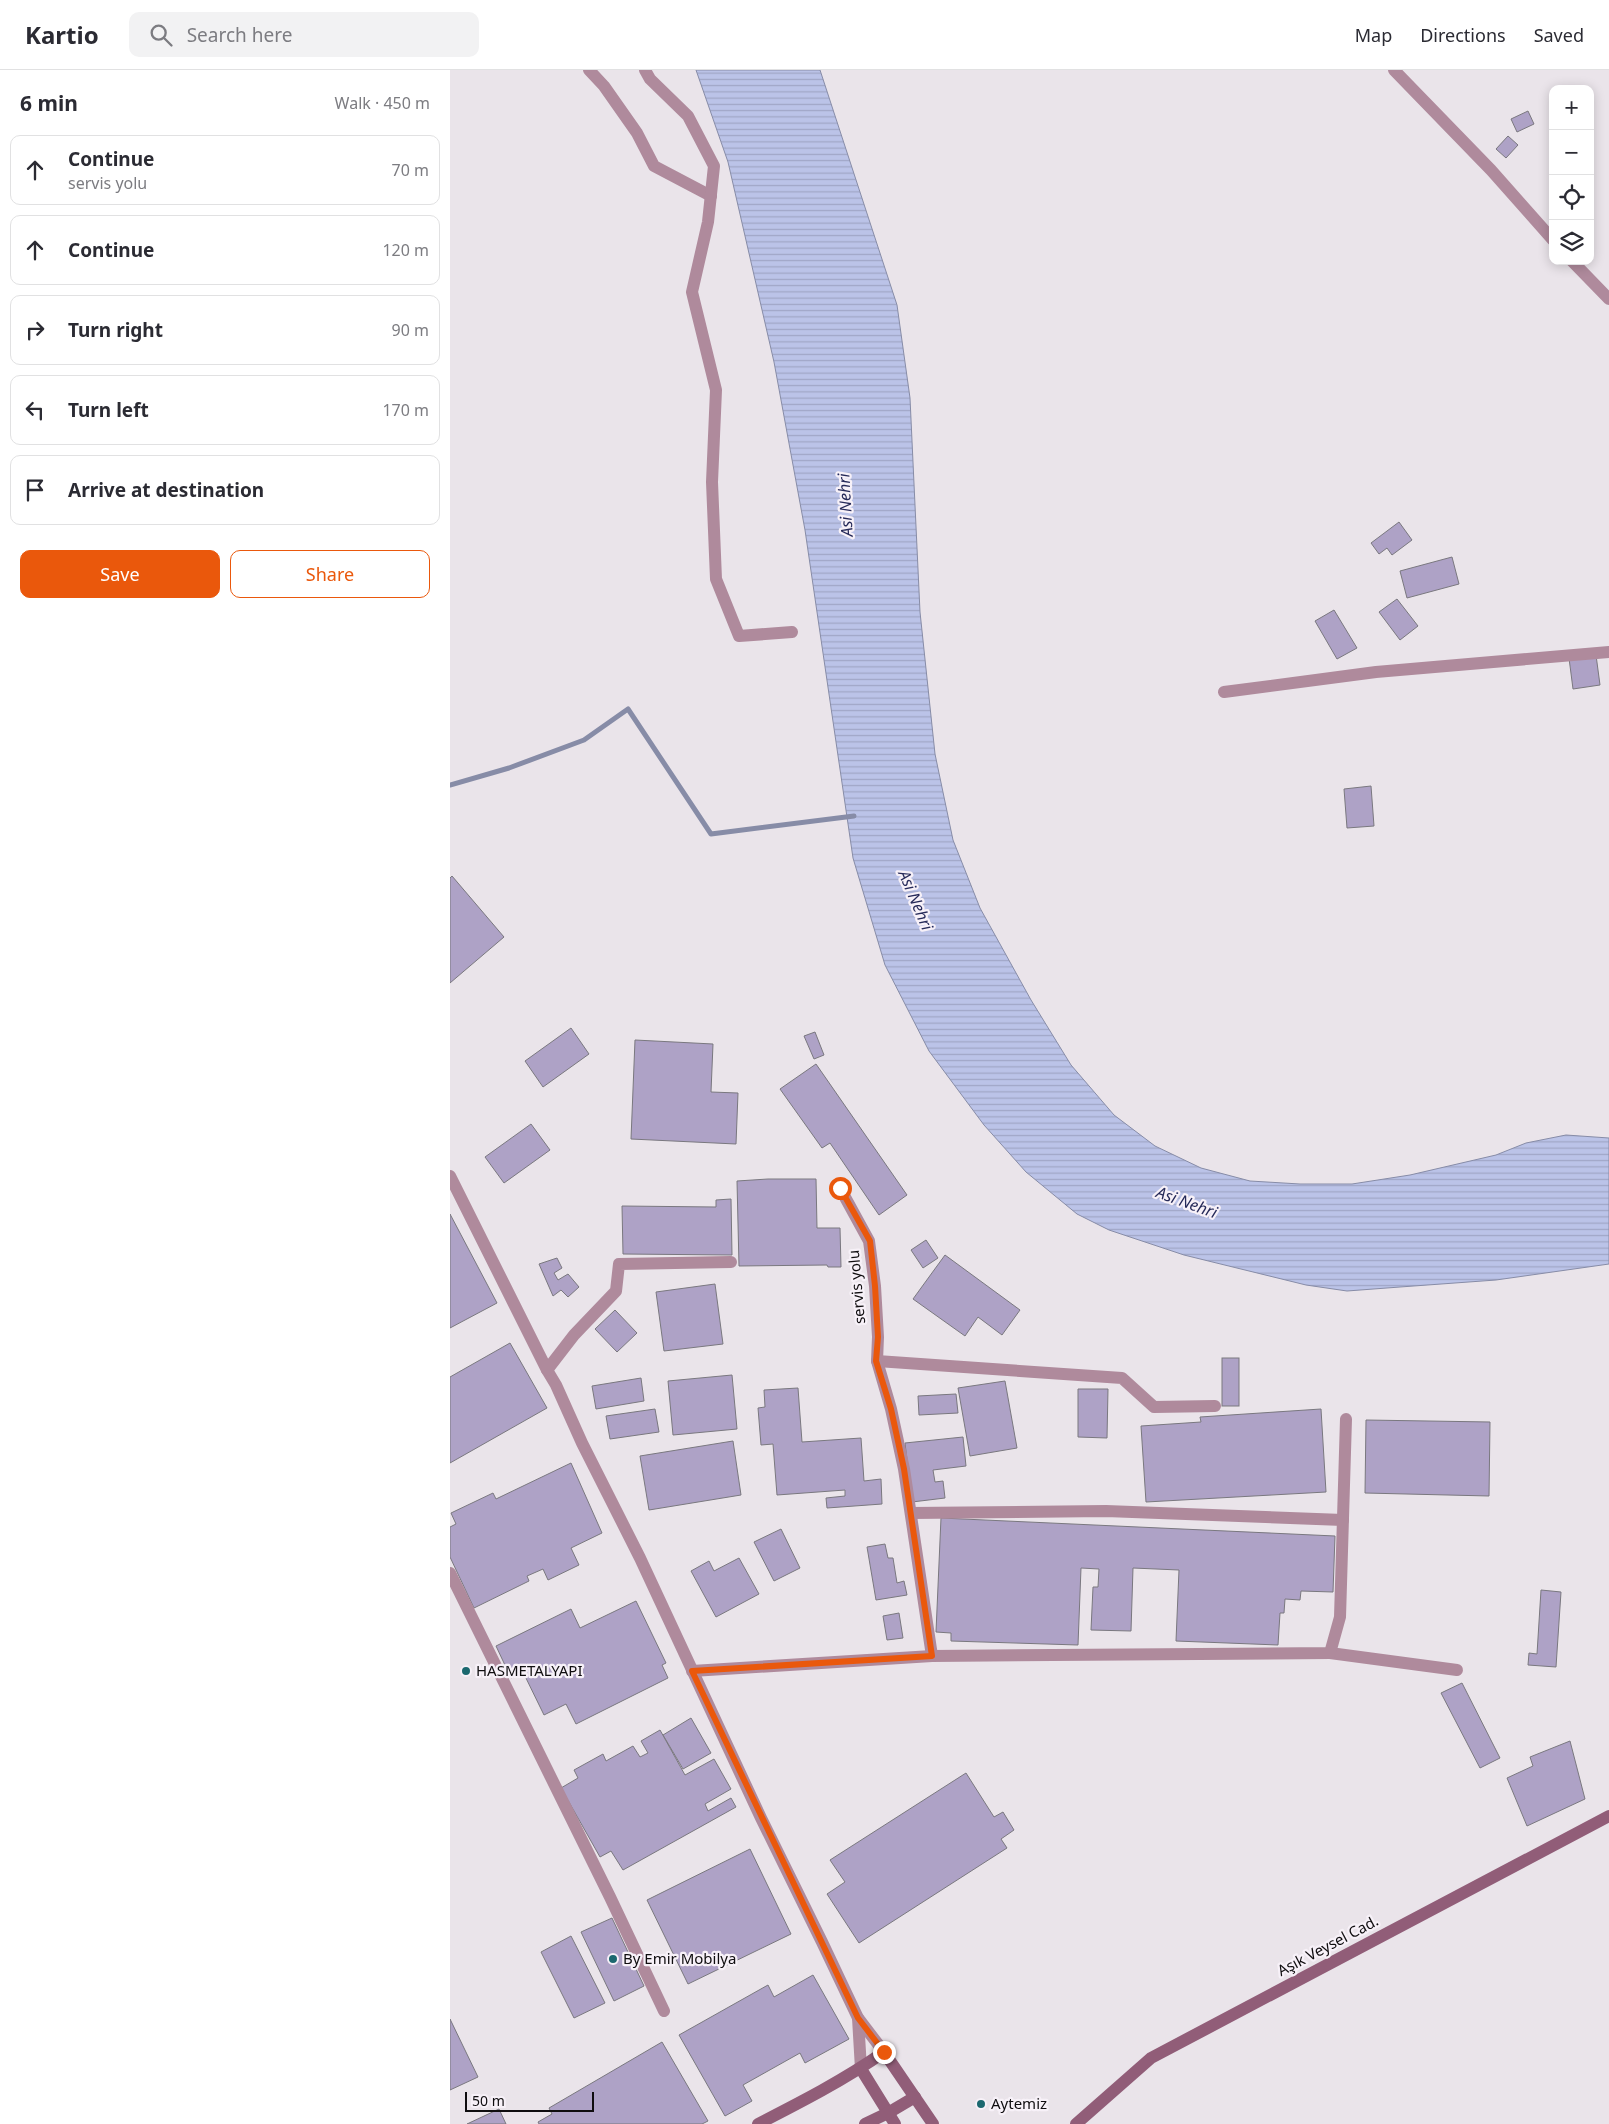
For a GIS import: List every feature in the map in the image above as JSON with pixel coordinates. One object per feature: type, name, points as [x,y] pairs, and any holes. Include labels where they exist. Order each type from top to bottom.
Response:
[{"type":"street","points":[[589,70],[604,86],[637,133],[654,166],[711,196]]},
{"type":"street","points":[[645,70],[650,79],[688,116],[714,166],[708,222],[692,292],[716,390],[712,482],[716,579],[739,636],[792,632]]},
{"type":"street","points":[[1394,70],[1491,170],[1549,235]]},
{"type":"street","points":[[1576,265],[1609,299]]},
{"type":"street","points":[[1224,692],[1376,672],[1609,652]]},
{"type":"street","points":[[450,1176],[556,1385],[582,1443],[640,1558],[858,2018],[884,2052],[933,2124]]},
{"type":"street","name":"servis yolu","points":[[840,1188],[870,1241],[878,1337],[876,1361]]},
{"type":"street","points":[[547,1370],[574,1335],[616,1291],[619,1264],[731,1262]]},
{"type":"street","points":[[932,1656],[912,1513],[891,1409],[876,1361],[1122,1378],[1154,1407],[1215,1406]]},
{"type":"street","points":[[1330,1653],[1340,1617],[1346,1419]]},
{"type":"street","points":[[912,1513],[1106,1512],[1343,1520]]},
{"type":"street","points":[[450,1573],[610,1897],[664,2011]]},
{"type":"street","points":[[692,1671],[932,1656],[1330,1653],[1457,1670]]},
{"type":"street","name":"Aşık Veysel Cad.","points":[[1076,2124],[1151,2058],[1609,1816]]},
{"type":"street","points":[[858,2018],[860,2069],[892,2119]]},
{"type":"street","points":[[758,2124],[802,2102],[860,2069],[884,2052]]},
{"type":"street","points":[[865,2124],[892,2119],[915,2097]]},
{"type":"water","name":"Asi Nehri","points":[[696,70],[820,70],[897,305],[910,398],[920,612],[935,754],[953,840],[980,908],[1031,1000],[1071,1065],[1114,1115],[1155,1146],[1201,1168],[1250,1181],[1300,1184],[1352,1184],[1410,1175],[1496,1155],[1526,1143],[1566,1135],[1609,1138],[1609,1264],[1496,1280],[1347,1291],[1306,1285],[1184,1255],[1109,1230],[1077,1214],[1026,1172],[984,1125],[929,1051],[885,965],[853,858],[805,530],[774,362],[728,162]]},
{"type":"building","points":[[1528,111],[1534,124],[1517,132],[1511,119]]},
{"type":"building","points":[[1508,136],[1518,145],[1506,158],[1496,149]]},
{"type":"building","points":[[1399,522],[1412,540],[1392,555],[1387,548],[1379,554],[1371,543]]},
{"type":"building","points":[[1452,557],[1459,584],[1407,598],[1400,571]]},
{"type":"building","points":[[1397,599],[1418,626],[1400,640],[1379,612]]},
{"type":"building","points":[[1334,610],[1357,648],[1337,659],[1315,621]]},
{"type":"building","points":[[1596,655],[1600,685],[1573,689],[1569,658]]},
{"type":"building","points":[[1371,786],[1374,826],[1347,828],[1344,789]]},
{"type":"building","points":[[452,876],[504,937],[450,983],[450,878]]},
{"type":"building","points":[[571,1028],[589,1054],[543,1087],[525,1061]]},
{"type":"building","points":[[815,1032],[824,1055],[814,1059],[804,1036]]},
{"type":"building","points":[[635,1040],[713,1044],[711,1092],[738,1093],[736,1144],[631,1139]]},
{"type":"building","points":[[816,1064],[907,1195],[879,1215],[830,1143],[822,1148],[780,1089]]},
{"type":"building","points":[[531,1124],[550,1150],[504,1183],[485,1157]]},
{"type":"building","points":[[816,1179],[817,1228],[840,1228],[841,1267],[828,1267],[827,1265],[739,1266],[737,1181]]},
{"type":"building","points":[[731,1199],[732,1255],[623,1254],[622,1206],[716,1207],[716,1200]]},
{"type":"building","points":[[450,1214],[497,1303],[450,1328]]},
{"type":"building","points":[[926,1240],[938,1258],[923,1268],[911,1250]]},
{"type":"building","points":[[945,1255],[1020,1310],[1002,1335],[978,1317],[965,1336],[913,1299]]},
{"type":"building","points":[[557,1258],[562,1268],[554,1273],[558,1280],[568,1274],[579,1287],[568,1297],[561,1290],[553,1296],[539,1264]]},
{"type":"building","points":[[715,1284],[723,1344],[664,1351],[656,1292]]},
{"type":"building","points":[[615,1310],[637,1333],[617,1352],[595,1329]]},
{"type":"building","points":[[510,1343],[547,1408],[450,1463],[450,1377]]},
{"type":"building","points":[[1222,1358],[1239,1358],[1239,1406],[1222,1406]]},
{"type":"building","points":[[732,1375],[737,1429],[673,1435],[668,1381]]},
{"type":"building","points":[[641,1378],[644,1401],[596,1409],[592,1386]]},
{"type":"building","points":[[1005,1381],[1017,1448],[970,1456],[958,1388]]},
{"type":"building","points":[[798,1388],[802,1442],[861,1438],[864,1481],[881,1479],[882,1504],[827,1508],[826,1498],[845,1496],[845,1490],[777,1495],[773,1444],[761,1445],[758,1408],[765,1407],[764,1390]]},
{"type":"building","points":[[1078,1389],[1108,1389],[1107,1438],[1078,1437]]},
{"type":"building","points":[[956,1394],[958,1413],[919,1415],[918,1396]]},
{"type":"building","points":[[655,1409],[659,1432],[610,1439],[606,1416]]},
{"type":"building","points":[[1321,1409],[1326,1492],[1146,1502],[1141,1426],[1201,1422],[1200,1417]]},
{"type":"building","points":[[1366,1420],[1490,1422],[1489,1496],[1365,1493]]},
{"type":"building","points":[[963,1437],[966,1466],[933,1470],[935,1482],[943,1481],[945,1498],[912,1502],[905,1443]]},
{"type":"building","points":[[733,1441],[741,1495],[649,1510],[640,1456]]},
{"type":"building","points":[[571,1463],[602,1533],[571,1548],[579,1565],[548,1580],[543,1569],[527,1576],[529,1581],[474,1608],[450,1557],[450,1527],[456,1524],[451,1513],[493,1493],[496,1499]]},
{"type":"building","points":[[941,1518],[1335,1536],[1333,1592],[1301,1591],[1300,1600],[1285,1599],[1284,1613],[1280,1613],[1278,1645],[1176,1641],[1179,1570],[1133,1568],[1131,1631],[1091,1630],[1093,1587],[1098,1587],[1099,1569],[1081,1568],[1078,1645],[951,1641],[951,1633],[936,1632]]},
{"type":"building","points":[[781,1529],[800,1568],[774,1581],[754,1542]]},
{"type":"building","points":[[885,1544],[888,1558],[893,1558],[897,1583],[904,1581],[907,1595],[876,1600],[867,1547]]},
{"type":"building","points":[[739,1558],[759,1594],[716,1617],[691,1571],[709,1561],[714,1571]]},
{"type":"building","points":[[1541,1590],[1561,1592],[1556,1667],[1528,1665],[1529,1653],[1537,1654]]},
{"type":"building","points":[[636,1601],[666,1663],[662,1665],[668,1678],[576,1724],[566,1704],[544,1715],[523,1672],[511,1678],[496,1646],[571,1609],[580,1628]]},
{"type":"building","points":[[899,1613],[903,1638],[887,1640],[883,1616]]},
{"type":"building","points":[[1462,1683],[1500,1758],[1480,1768],[1441,1693]]},
{"type":"building","points":[[691,1718],[711,1753],[683,1769],[663,1735]]},
{"type":"building","points":[[660,1730],[685,1775],[714,1759],[731,1789],[705,1804],[708,1811],[731,1798],[736,1807],[623,1870],[611,1851],[600,1857],[561,1788],[578,1778],[574,1770],[603,1754],[606,1761],[633,1746],[640,1757],[648,1753],[641,1741]]},
{"type":"building","points":[[1570,1741],[1585,1799],[1527,1826],[1507,1778],[1533,1766],[1530,1757]]},
{"type":"building","points":[[966,1773],[994,1817],[1003,1812],[1014,1830],[1001,1839],[1007,1848],[859,1943],[827,1894],[845,1882],[830,1860]]},
{"type":"building","points":[[750,1849],[791,1934],[688,1984],[647,1900]]},
{"type":"building","name":"By Emir Mobilya","points":[[612,1918],[644,1986],[614,2001],[581,1932]]},
{"type":"building","points":[[571,1936],[605,2003],[574,2018],[541,1952]]},
{"type":"building","points":[[813,1975],[849,2039],[805,2063],[800,2053],[743,2085],[752,2101],[725,2116],[679,2035],[768,1985],[774,1997]]},
{"type":"building","points":[[450,2019],[478,2077],[450,2090]]},
{"type":"building","points":[[662,2042],[708,2121],[702,2124],[539,2124],[538,2122],[552,2114],[549,2108]]},
{"type":"building","points":[[499,2109],[506,2124],[467,2124]]},
{"type":"waterway","points":[[450,785],[509,768],[584,740],[628,709],[711,834],[854,816]]},
{"type":"place","name":"HASMETALYAPI","points":[[466,1671]]},
{"type":"place","name":"By Emir Mobilya","points":[[613,1959]]},
{"type":"place","name":"Aytemiz","points":[[981,2104]]},
{"type":"route","points":[[840,1188],[870,1241],[878,1337],[876,1361],[891,1409],[904,1469],[932,1656],[692,1671],[858,2018],[884,2052]]}]
